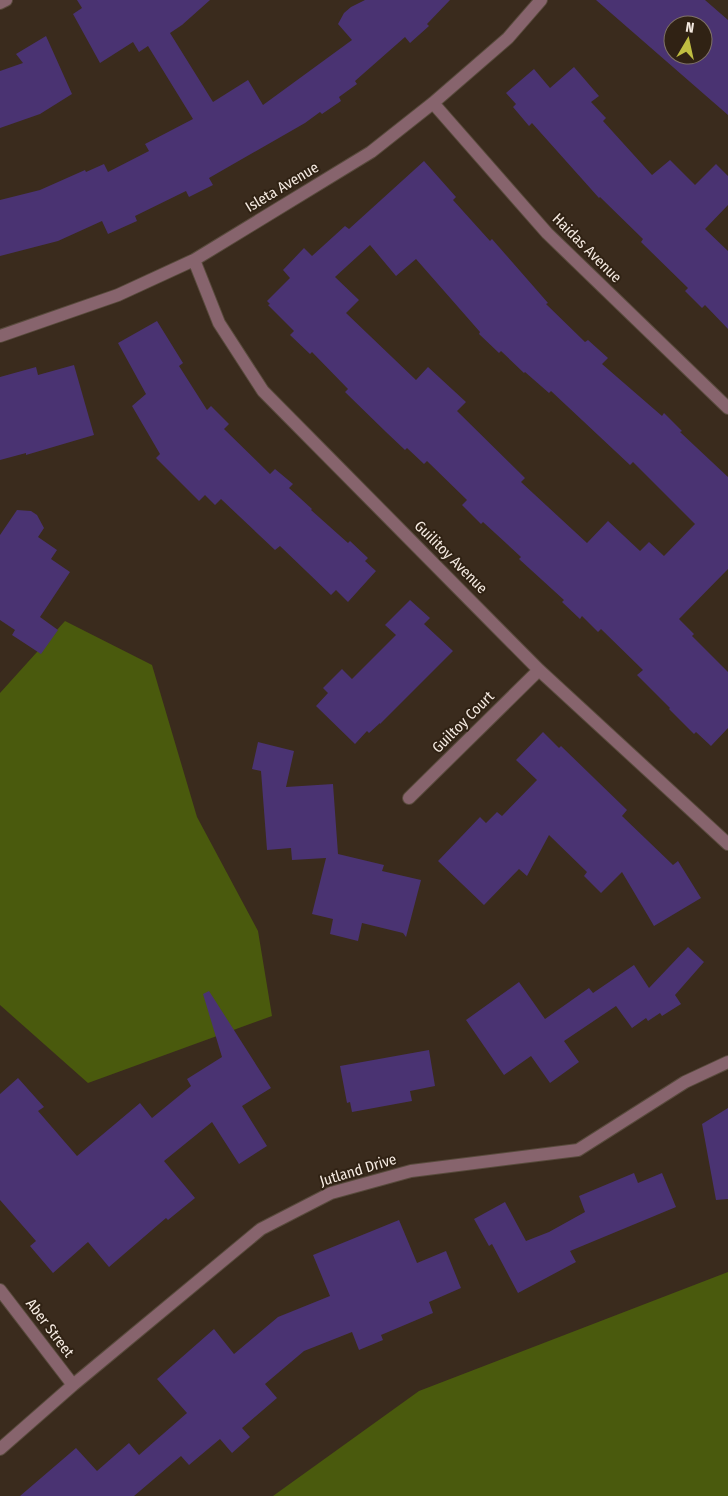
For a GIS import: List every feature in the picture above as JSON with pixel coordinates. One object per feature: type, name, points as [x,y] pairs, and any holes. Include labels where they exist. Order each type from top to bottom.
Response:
[{"type":"street","points":[[0,2],[6,0]]},
{"type":"street","name":"Isleta Avenue","points":[[0,336],[118,296],[194,260],[371,152],[433,103],[508,38],[541,0]]},
{"type":"street","name":"Haidas Avenue","points":[[433,103],[547,233],[728,408]]},
{"type":"street","name":"Guilitoy Avenue","points":[[194,260],[219,323],[262,390],[539,670],[728,844]]},
{"type":"street","name":"Guiltoy Court","points":[[409,798],[539,670]]},
{"type":"street","name":"Jutland Drive","points":[[0,1450],[73,1385],[261,1229],[331,1193],[411,1171],[578,1150],[685,1082],[728,1062]]},
{"type":"street","name":"Aber Street","points":[[0,1290],[73,1385]]},
{"type":"green space","points":[[65,621],[152,665],[197,817],[258,931],[272,1016],[88,1083],[0,1005],[0,693]]},
{"type":"green space","points":[[728,1272],[728,1496],[273,1496],[419,1391]]},
{"type":"building","points":[[77,0],[210,0],[170,33],[213,102],[248,80],[263,105],[352,40],[338,24],[344,13],[351,7],[365,0],[450,0],[427,24],[429,26],[410,43],[405,37],[355,81],[357,84],[339,97],[341,101],[322,114],[320,112],[305,123],[209,178],[213,185],[189,197],[186,191],[135,216],[137,221],[108,234],[102,221],[58,241],[0,256],[0,200],[40,190],[85,170],[86,172],[104,164],[108,172],[149,151],[145,144],[193,119],[148,46],[139,52],[133,42],[100,63],[73,14],[82,8]]},
{"type":"building","points":[[596,0],[705,0],[728,20],[728,115],[671,65],[713,65],[713,15],[663,15],[663,58]]},
{"type":"building","points":[[46,36],[72,94],[40,114],[0,128],[0,71],[23,63],[16,54]]},
{"type":"building","points":[[574,67],[599,96],[591,102],[606,118],[603,121],[652,175],[670,160],[695,185],[716,164],[728,176],[728,205],[705,229],[728,251],[728,329],[705,305],[702,308],[685,291],[688,288],[641,242],[643,239],[599,198],[532,123],[529,126],[513,107],[516,104],[506,93],[534,69],[550,88]]},
{"type":"building","points":[[424,161],[456,197],[453,200],[490,241],[492,239],[548,303],[546,304],[585,342],[588,340],[608,358],[602,364],[662,416],[664,413],[682,431],[680,432],[728,477],[728,569],[679,619],[694,634],[692,636],[728,672],[728,728],[711,746],[696,732],[694,734],[637,675],[643,670],[601,629],[598,632],[582,616],[580,619],[562,602],[564,600],[519,559],[521,557],[483,522],[481,524],[462,505],[467,500],[427,461],[424,464],[407,448],[405,450],[345,392],[348,389],[312,352],[310,354],[290,335],[294,331],[268,305],[270,304],[267,301],[290,278],[283,270],[304,248],[312,256],[345,226],[349,229]],"holes":[[[370,245],[396,276],[416,259],[480,332],[479,334],[499,353],[501,351],[524,373],[549,393],[551,391],[630,465],[633,462],[695,524],[664,556],[649,542],[640,551],[608,521],[587,543],[521,482],[525,478],[457,411],[466,402],[428,367],[416,380],[346,313],[359,300],[335,277]]]},
{"type":"building","points":[[157,321],[183,363],[179,366],[207,410],[211,406],[229,424],[224,429],[270,474],[275,469],[293,484],[289,488],[311,510],[368,558],[365,561],[376,571],[348,602],[336,590],[331,595],[280,546],[275,550],[221,499],[215,505],[205,495],[199,501],[156,458],[160,454],[132,406],[146,394],[118,343]]},
{"type":"building","points":[[74,365],[94,435],[26,455],[26,453],[0,460],[0,377],[36,367],[38,375]]},
{"type":"building","points":[[17,510],[31,511],[37,515],[44,528],[38,537],[57,550],[51,559],[70,572],[40,617],[58,630],[41,654],[12,635],[15,630],[0,620],[0,535]]},
{"type":"building","points":[[410,600],[430,618],[424,624],[453,651],[380,724],[369,733],[367,731],[355,744],[316,706],[328,693],[323,688],[342,669],[352,679],[396,635],[385,625]]},
{"type":"building","points":[[543,732],[559,748],[561,746],[627,810],[622,816],[673,865],[678,861],[701,898],[654,926],[622,872],[601,893],[584,876],[587,872],[549,835],[527,876],[519,869],[484,905],[438,861],[480,817],[486,823],[497,812],[502,816],[537,780],[516,760]]},
{"type":"building","points":[[258,742],[294,751],[286,787],[333,784],[338,854],[384,865],[382,871],[421,880],[406,937],[403,933],[362,923],[358,941],[330,934],[333,919],[312,914],[326,858],[292,860],[291,848],[267,850],[261,771],[252,769]]},
{"type":"building","points":[[688,947],[704,962],[675,995],[681,1004],[662,1016],[660,1013],[648,1021],[646,1018],[632,1028],[616,1006],[564,1041],[579,1062],[550,1083],[531,1056],[504,1075],[466,1020],[519,982],[545,1019],[589,988],[593,993],[634,965],[649,988]]},
{"type":"building","points":[[209,991],[271,1088],[242,1106],[267,1146],[239,1164],[212,1122],[164,1161],[195,1198],[168,1220],[166,1218],[109,1267],[88,1242],[53,1273],[30,1246],[36,1241],[0,1200],[0,1094],[18,1078],[44,1107],[38,1111],[77,1156],[140,1103],[152,1118],[191,1086],[187,1079],[222,1057],[203,994]]},
{"type":"building","points":[[429,1050],[435,1086],[410,1091],[412,1101],[352,1112],[350,1102],[347,1103],[340,1066]]},
{"type":"building","points":[[728,1108],[728,1199],[716,1200],[702,1124]]},
{"type":"building","points":[[634,1173],[638,1183],[662,1173],[676,1207],[570,1251],[576,1262],[518,1293],[492,1244],[489,1246],[474,1219],[505,1202],[526,1241],[549,1232],[585,1212],[579,1196]]},
{"type":"building","points":[[399,1220],[417,1263],[446,1251],[461,1288],[429,1302],[433,1313],[381,1335],[383,1340],[359,1350],[352,1332],[304,1351],[265,1384],[277,1398],[242,1428],[250,1437],[232,1453],[220,1439],[189,1465],[181,1456],[134,1496],[20,1496],[76,1448],[97,1471],[129,1443],[139,1455],[187,1413],[157,1379],[214,1329],[234,1354],[278,1317],[330,1296],[313,1255]]}]
